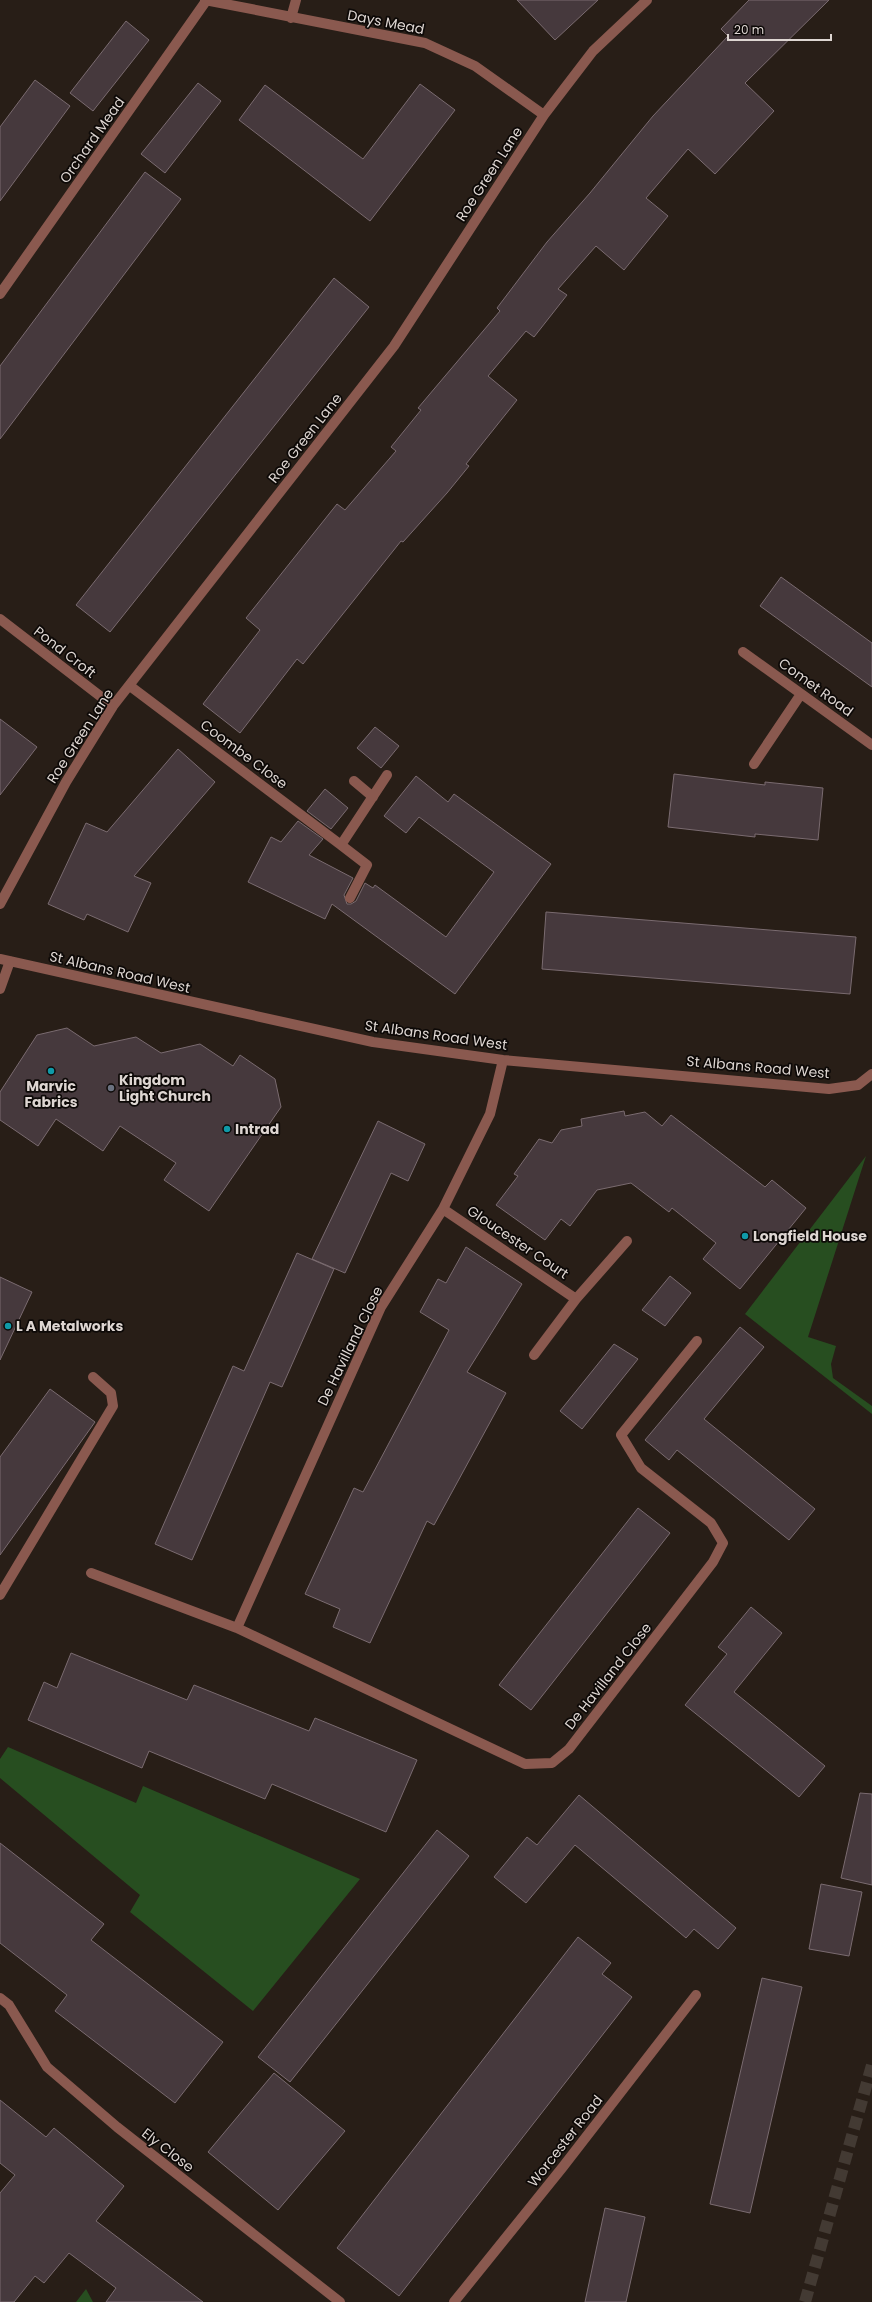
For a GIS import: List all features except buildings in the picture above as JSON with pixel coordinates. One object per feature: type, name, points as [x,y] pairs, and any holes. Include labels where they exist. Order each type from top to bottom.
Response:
[{"type":"street","points":[[291,18],[296,0]]},
{"type":"street","name":"Roe Green Lane","points":[[0,904],[66,782],[113,706],[394,346],[544,115],[593,51],[647,0]]},
{"type":"street","name":"Days Mead","points":[[206,1],[425,43],[475,66],[544,115]]},
{"type":"street","name":"Orchard Mead","points":[[0,294],[206,1]]},
{"type":"street","name":"Pond Croft","points":[[0,619],[113,706]]},
{"type":"street","name":"Comet Road","points":[[743,652],[872,745]]},
{"type":"street","name":"Coombe Close","points":[[130,686],[367,865],[350,898]]},
{"type":"street","points":[[754,764],[801,694]]},
{"type":"street","points":[[341,845],[387,775]]},
{"type":"street","points":[[354,781],[373,797]]},
{"type":"street","points":[[0,989],[5,960]]},
{"type":"street","name":"St Albans Road West","points":[[5,960],[373,1042],[503,1060],[829,1089],[858,1085],[872,1074]]},
{"type":"street","name":"De Havilland Close","points":[[237,1628],[381,1307],[443,1209],[490,1114],[503,1060]]},
{"type":"street","name":"Gloucester Court","points":[[443,1209],[576,1299]]},
{"type":"street","points":[[534,1355],[576,1299],[627,1241]]},
{"type":"street","name":"De Havilland Close","points":[[91,1574],[237,1628],[525,1764],[552,1763],[569,1749],[606,1702],[714,1562],[723,1543],[711,1523],[641,1468],[621,1435],[697,1341]]},
{"type":"street","points":[[0,1595],[113,1406],[111,1393],[93,1378]]},
{"type":"street","name":"Worcester Road","points":[[454,2302],[562,2168],[696,1996]]},
{"type":"street","name":"Ely Close","points":[[0,1998],[9,2005],[47,2067],[116,2127],[340,2302]]},
{"type":"green space","points":[[866,1156],[808,1337],[836,1346],[831,1364],[833,1378],[872,1406],[872,1414],[745,1314]]},
{"type":"green space","points":[[8,1747],[136,1803],[143,1786],[360,1879],[253,2011],[130,1912],[140,1895],[0,1778],[0,1759]]},
{"type":"green space","points":[[86,2289],[93,2302],[76,2302]]},
{"type":"tunnel","points":[[805,2302],[872,2065]]},
{"type":"place","name":"Marvic Fabrics","points":[[51,1071]]},
{"type":"place","name":"Kingdom Light Church","points":[[111,1088]]},
{"type":"place","name":"Intrad","points":[[227,1129]]},
{"type":"place","name":"Longfield House","points":[[745,1236]]},
{"type":"place","name":"L A Metalworks","points":[[8,1326]]}]
